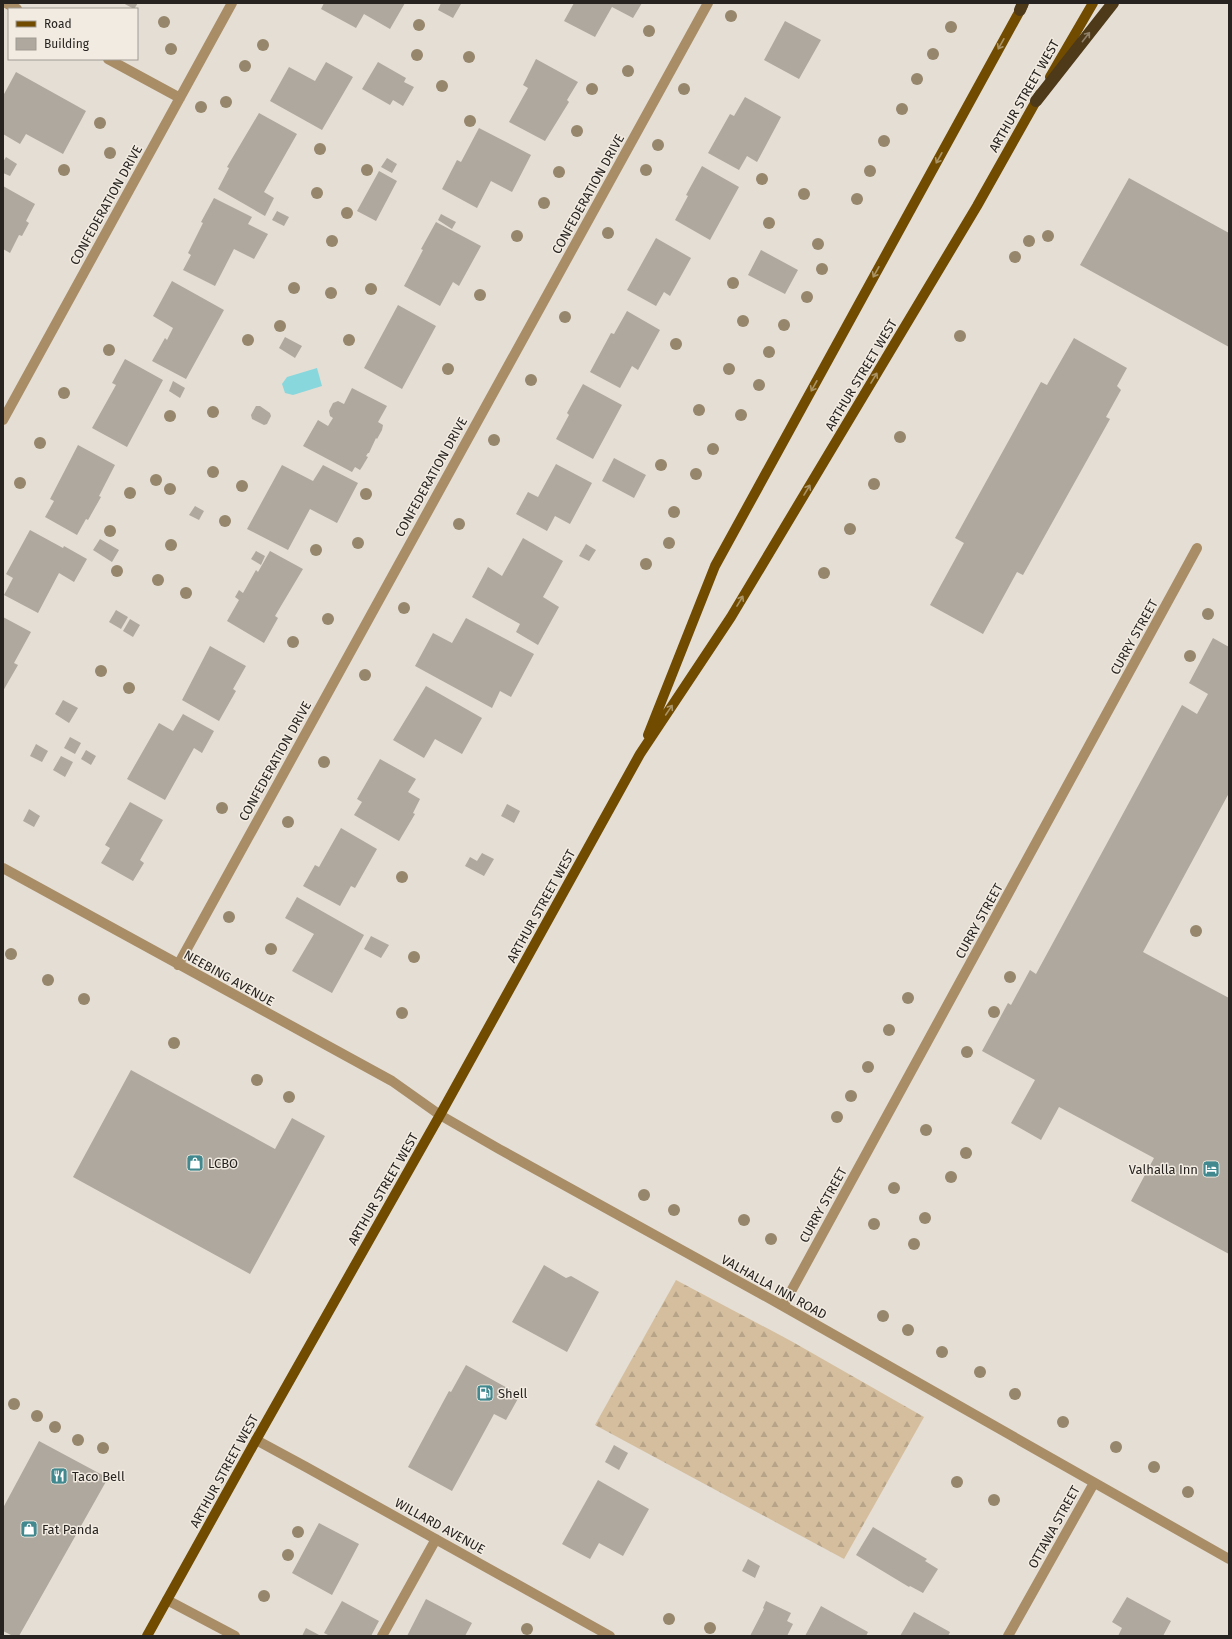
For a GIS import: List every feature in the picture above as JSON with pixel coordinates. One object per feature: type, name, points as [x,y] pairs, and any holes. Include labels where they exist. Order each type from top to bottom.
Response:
[{"type":"highway","points":[[1036,101],[1113,3]]},
{"type":"main road","name":"ARTHUR STREET WEST","points":[[147,1636],[440,1115],[640,754],[731,616],[978,206],[1036,101],[1093,3]]},
{"type":"main road","name":"ARTHUR STREET WEST","points":[[640,754],[715,566],[1022,5]]},
{"type":"street","points":[[6,3],[15,8]]},
{"type":"street","name":"CONFEDERATION DRIVE","points":[[3,420],[232,3]]},
{"type":"street","name":"CONFEDERATION DRIVE","points":[[178,965],[708,3]]},
{"type":"street","points":[[110,60],[180,98]]},
{"type":"street","name":"CURRY STREET","points":[[782,1306],[1197,548]]},
{"type":"street","name":"NEEBING AVENUE","points":[[3,868],[392,1081],[440,1115]]},
{"type":"street","name":"VALHALLA INN ROAD","points":[[440,1115],[782,1306],[1094,1483]]},
{"type":"street","name":"WILLARD AVENUE","points":[[256,1440],[610,1636]]},
{"type":"street","name":"OTTAWA STREET","points":[[1008,1636],[1094,1483],[1229,1559]]},
{"type":"street","points":[[382,1636],[436,1539]]},
{"type":"street","points":[[167,1600],[235,1636]]},
{"type":"green space","points":[[676,1280],[791,1341],[924,1417],[844,1559],[595,1425]]},
{"type":"water","points":[[317,368],[322,386],[293,395],[285,393],[282,384],[287,377]]},
{"type":"building","points":[[123,3],[138,3],[135,8]]},
{"type":"building","points":[[324,3],[405,3],[390,29],[364,14],[356,28],[321,9]]},
{"type":"building","points":[[441,3],[461,4],[453,18],[438,10]]},
{"type":"building","points":[[574,3],[642,3],[633,18],[612,7],[595,37],[564,21]]},
{"type":"building","points":[[785,21],[821,40],[799,79],[764,60]]},
{"type":"building","points":[[536,59],[578,82],[567,100],[569,102],[545,141],[509,122],[528,88],[523,85]]},
{"type":"building","points":[[326,62],[353,77],[322,130],[270,101],[289,67],[315,81]]},
{"type":"building","points":[[378,62],[406,78],[404,82],[414,87],[403,106],[393,100],[390,105],[362,89]]},
{"type":"building","points":[[16,72],[86,111],[63,154],[26,134],[20,144],[3,134],[3,96]]},
{"type":"building","points":[[745,97],[781,117],[757,162],[747,156],[739,170],[708,153],[730,114],[734,116]]},
{"type":"building","points":[[259,113],[297,134],[264,192],[274,198],[265,216],[218,189],[229,168],[227,167]]},
{"type":"building","points":[[479,128],[531,155],[512,192],[491,181],[477,208],[442,189],[457,160],[461,162]]},
{"type":"building","points":[[6,157],[17,164],[10,176],[3,173],[3,162]]},
{"type":"building","points":[[387,158],[397,164],[392,173],[381,167]]},
{"type":"building","points":[[702,166],[739,187],[710,240],[675,220],[688,196],[686,195]]},
{"type":"building","points":[[379,171],[397,181],[376,221],[357,211]]},
{"type":"building","points":[[1129,178],[1229,233],[1229,347],[1080,265]]},
{"type":"building","points":[[3,186],[35,204],[26,221],[29,223],[22,236],[19,235],[10,253],[3,249]]},
{"type":"building","points":[[214,198],[252,217],[248,224],[268,234],[254,259],[234,249],[215,286],[183,270],[191,255],[188,253],[203,223],[201,222]]},
{"type":"building","points":[[277,211],[289,217],[284,226],[272,220]]},
{"type":"building","points":[[441,214],[456,222],[452,229],[438,220]]},
{"type":"building","points":[[436,222],[481,246],[459,286],[453,282],[440,306],[404,286],[423,250],[421,249]]},
{"type":"building","points":[[656,238],[691,258],[670,296],[664,292],[656,306],[627,290]]},
{"type":"building","points":[[761,250],[798,270],[785,294],[748,275]]},
{"type":"building","points":[[172,281],[224,310],[186,379],[152,361],[165,338],[167,340],[173,328],[153,316]]},
{"type":"building","points":[[398,305],[436,326],[402,389],[364,368]]},
{"type":"building","points":[[627,311],[660,330],[638,370],[632,366],[620,388],[590,372],[611,333],[614,334]]},
{"type":"building","points":[[285,337],[302,346],[295,358],[279,348]]},
{"type":"building","points":[[1074,338],[1127,368],[1117,386],[1121,390],[1106,417],[1110,419],[1023,575],[1017,572],[983,634],[930,605],[964,543],[955,538],[1041,382],[1047,385]]},
{"type":"building","points":[[125,359],[163,380],[127,447],[92,428],[116,385],[112,383]]},
{"type":"building","points":[[173,381],[185,388],[180,398],[169,391]]},
{"type":"building","points":[[583,384],[622,405],[593,459],[556,439],[569,415],[567,413]]},
{"type":"building","points":[[352,388],[387,406],[378,422],[383,425],[382,430],[366,456],[368,457],[360,470],[355,467],[352,472],[303,446],[318,420],[328,426],[333,418],[330,416],[329,411],[333,403],[338,401],[344,404]]},
{"type":"building","points":[[256,406],[260,406],[270,413],[271,416],[267,424],[264,425],[252,419],[251,415]]},
{"type":"building","points":[[78,445],[115,465],[99,496],[101,497],[88,520],[86,519],[77,535],[45,517],[54,501],[50,499]]},
{"type":"building","points":[[614,458],[646,475],[634,498],[602,481]]},
{"type":"building","points":[[556,464],[592,483],[570,524],[555,516],[547,531],[516,514],[528,492],[538,497]]},
{"type":"building","points":[[282,465],[313,481],[323,465],[358,483],[337,523],[310,509],[288,550],[247,529]]},
{"type":"building","points":[[195,506],[204,511],[199,520],[189,515]]},
{"type":"building","points":[[30,530],[87,559],[74,582],[59,573],[38,613],[4,595],[13,578],[6,574]]},
{"type":"building","points":[[523,538],[563,561],[543,597],[559,607],[538,645],[516,632],[520,624],[472,597],[488,567],[502,576]]},
{"type":"building","points":[[100,539],[119,550],[112,562],[93,550]]},
{"type":"building","points":[[586,544],[596,550],[589,561],[579,556]]},
{"type":"building","points":[[256,551],[265,556],[261,565],[251,559]]},
{"type":"building","points":[[270,551],[303,569],[275,616],[278,618],[264,643],[227,621],[239,600],[235,597],[239,590],[243,593],[256,570],[258,572]]},
{"type":"building","points":[[116,610],[128,617],[121,629],[109,622]]},
{"type":"building","points":[[3,617],[31,632],[14,663],[18,665],[3,691]]},
{"type":"building","points":[[466,618],[534,654],[511,697],[500,691],[492,708],[415,666],[433,633],[452,643]]},
{"type":"building","points":[[130,619],[140,625],[133,637],[123,631]]},
{"type":"building","points":[[1213,638],[1229,647],[1229,793],[1143,952],[1229,998],[1229,1254],[1131,1201],[1154,1158],[1059,1107],[1041,1140],[1011,1123],[1035,1080],[982,1051],[1008,1003],[1011,1005],[1030,970],[1036,974],[1182,705],[1197,714],[1208,694],[1189,683]]},
{"type":"building","points":[[210,646],[246,666],[233,689],[236,691],[219,721],[182,700]]},
{"type":"building","points":[[426,686],[482,718],[462,754],[435,739],[424,758],[393,740]]},
{"type":"building","points":[[63,700],[78,708],[69,723],[55,714]]},
{"type":"building","points":[[183,714],[214,731],[202,753],[194,748],[165,800],[127,779],[159,723],[173,731]]},
{"type":"building","points":[[70,737],[81,743],[75,754],[64,748]]},
{"type":"building","points":[[36,744],[48,751],[42,762],[30,756]]},
{"type":"building","points":[[86,750],[96,756],[91,765],[81,759]]},
{"type":"building","points":[[61,756],[73,762],[65,777],[53,770]]},
{"type":"building","points":[[380,759],[416,779],[408,792],[420,799],[413,813],[415,814],[399,841],[354,815],[362,802],[357,799]]},
{"type":"building","points":[[130,802],[163,820],[140,860],[144,863],[133,881],[101,863],[110,848],[105,845]]},
{"type":"building","points":[[507,804],[520,811],[514,823],[501,816]]},
{"type":"building","points":[[29,809],[40,816],[34,827],[23,821]]},
{"type":"building","points":[[341,828],[377,849],[355,888],[351,886],[340,906],[303,886],[315,865],[319,867]]},
{"type":"building","points":[[482,853],[494,859],[484,876],[465,866],[470,857],[477,861]]},
{"type":"building","points":[[297,897],[364,935],[332,993],[292,971],[314,934],[285,918]]},
{"type":"building","points":[[371,936],[389,945],[381,958],[364,949]]},
{"type":"building","name":"LCBO","points":[[131,1070],[275,1149],[292,1118],[325,1136],[250,1274],[73,1177]]},
{"type":"building","points":[[544,1265],[566,1278],[571,1276],[599,1292],[567,1352],[512,1322]]},
{"type":"building","points":[[466,1365],[520,1395],[506,1420],[494,1414],[452,1491],[408,1467],[449,1391],[451,1392]]},
{"type":"building","points":[[39,1441],[108,1478],[19,1636],[13,1636],[3,1631],[3,1508]]},
{"type":"building","points":[[614,1445],[628,1453],[619,1470],[605,1462]]},
{"type":"building","points":[[598,1480],[649,1509],[623,1556],[599,1543],[590,1559],[562,1544]]},
{"type":"building","points":[[319,1523],[359,1544],[332,1595],[292,1573]]},
{"type":"building","points":[[873,1527],[927,1559],[925,1561],[938,1569],[923,1593],[910,1586],[909,1587],[856,1555]]},
{"type":"building","points":[[748,1559],[760,1566],[755,1578],[742,1571]]},
{"type":"building","points":[[1127,1597],[1171,1621],[1163,1636],[1118,1636],[1122,1628],[1112,1622]]},
{"type":"building","points":[[426,1599],[472,1623],[465,1636],[407,1636]]},
{"type":"building","points":[[342,1601],[379,1621],[371,1636],[330,1636],[324,1633]]},
{"type":"building","points":[[766,1601],[791,1613],[787,1621],[793,1624],[787,1636],[750,1636],[764,1609],[763,1608]]},
{"type":"building","points":[[821,1606],[868,1632],[866,1636],[805,1636]]},
{"type":"building","points":[[914,1612],[950,1632],[948,1636],[900,1636]]},
{"type":"building","points":[[306,1628],[321,1636],[302,1636]]},
{"type":"place","name":"LCBO","points":[[195,1163]]},
{"type":"place","name":"Valhalla Inn","points":[[1211,1169]]},
{"type":"place","name":"Shell","points":[[485,1393]]},
{"type":"place","name":"Taco Bell","points":[[59,1476]]},
{"type":"place","name":"Fat Panda","points":[[29,1529]]}]
